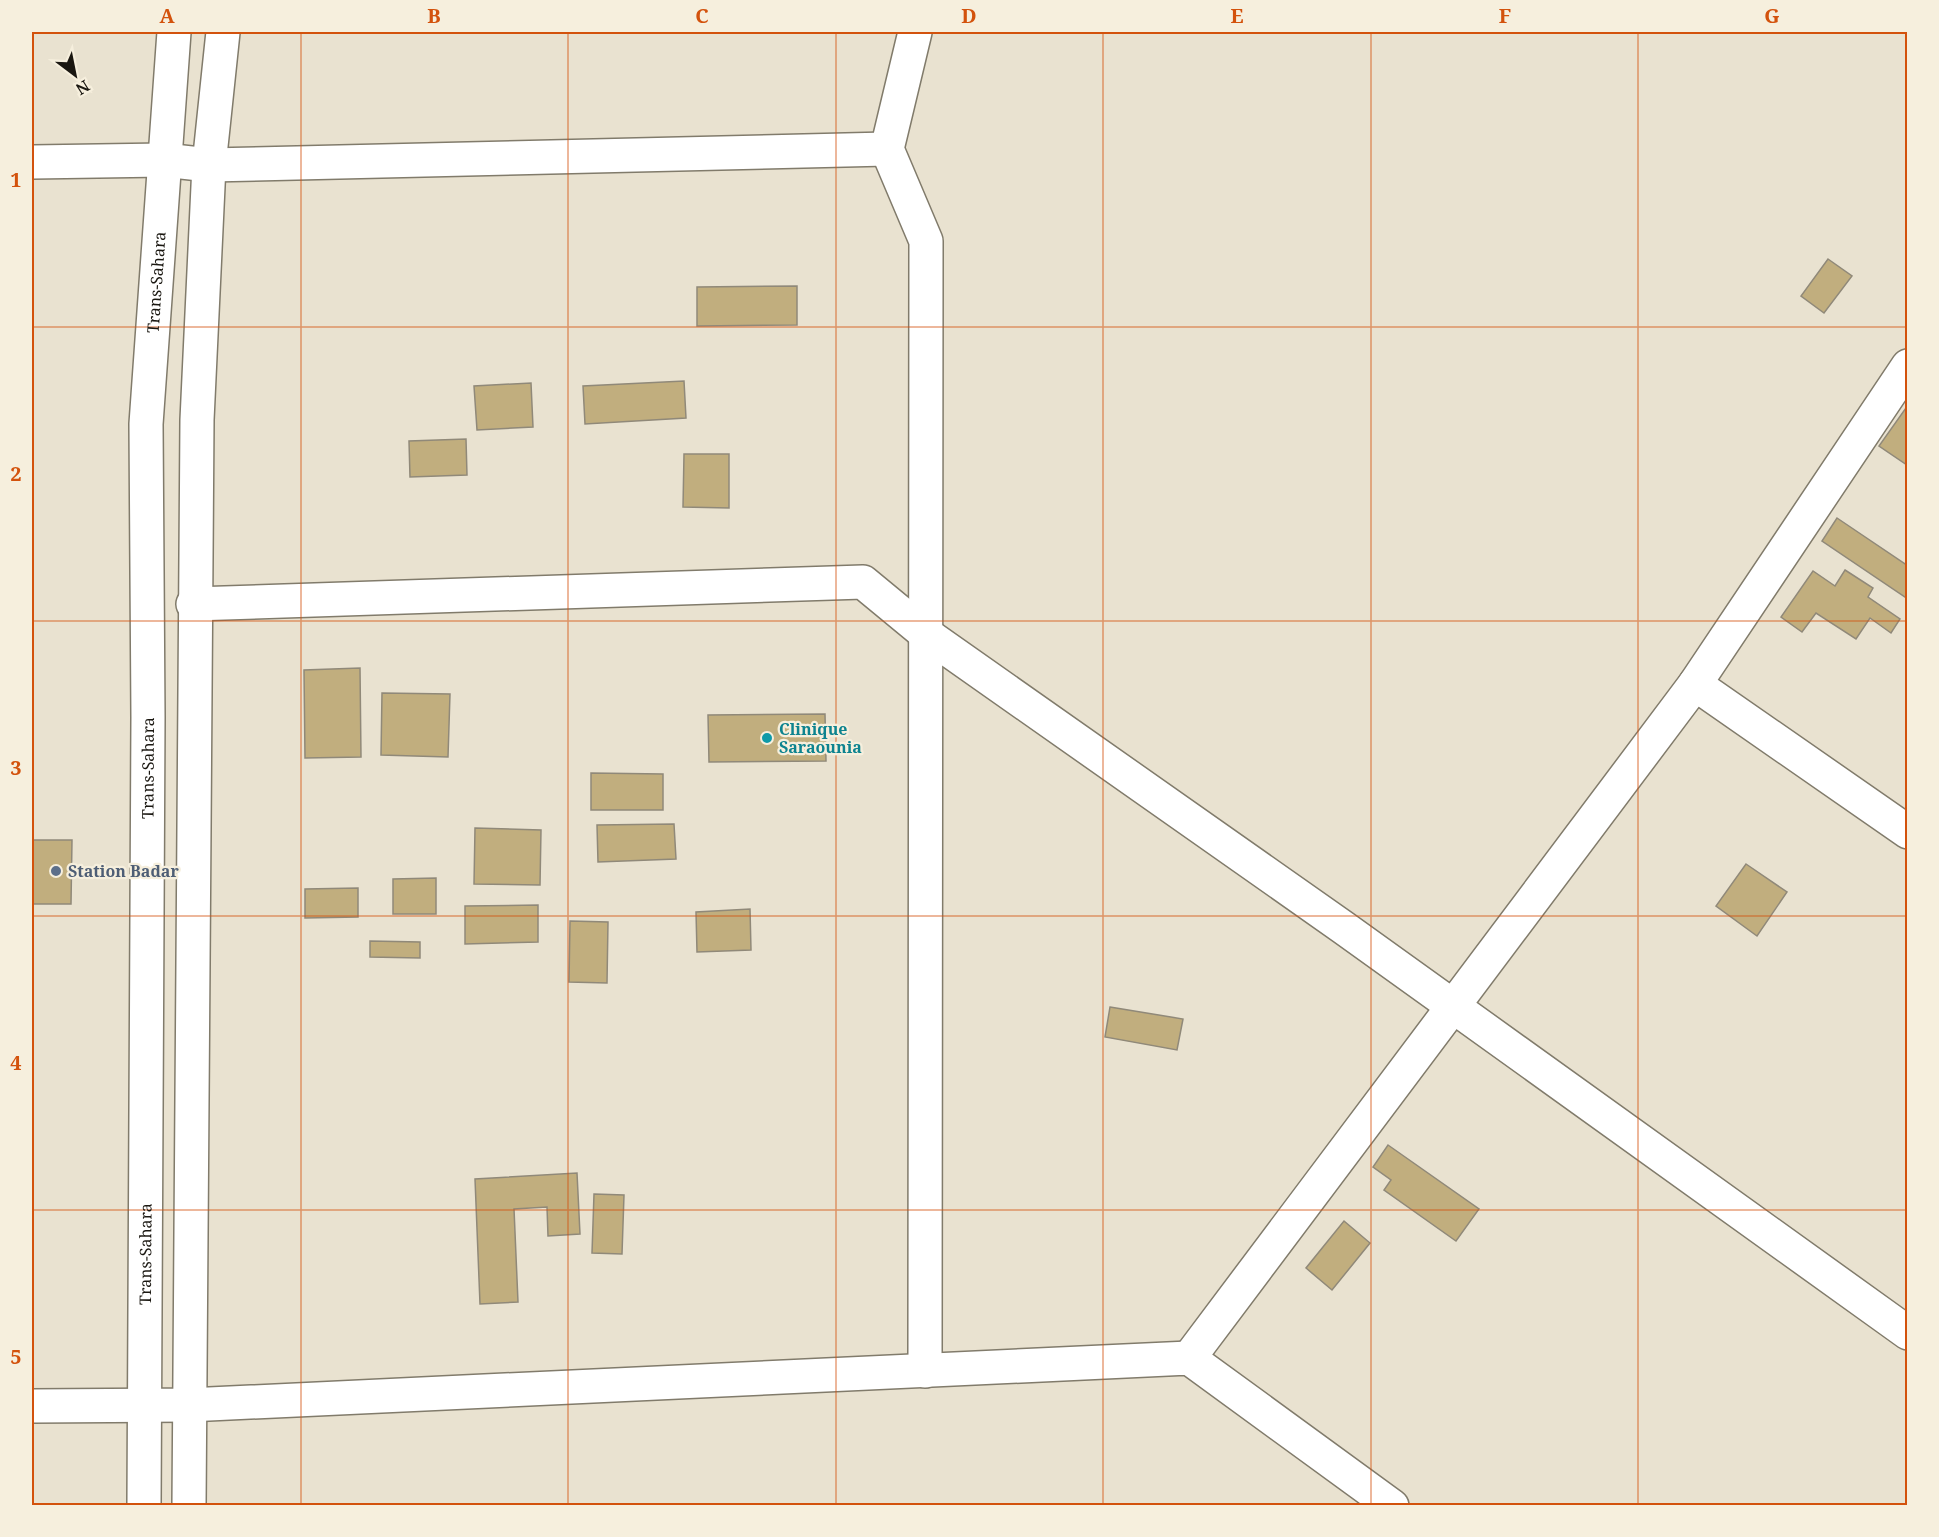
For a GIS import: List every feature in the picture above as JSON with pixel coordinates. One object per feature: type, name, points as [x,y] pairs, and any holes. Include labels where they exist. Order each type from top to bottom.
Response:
[{"type":"street","name":"Trans-Sahara","points":[[144,1506],[148,717],[146,424],[174,32]]},
{"type":"street","points":[[189,1506],[193,604],[197,420],[209,165],[223,32]]},
{"type":"street","points":[[915,32],[888,149],[926,241],[925,1371]]},
{"type":"street","points":[[32,162],[164,160],[209,165],[888,149]]},
{"type":"street","points":[[1188,1358],[1695,684],[1908,366]]},
{"type":"street","points":[[193,604],[863,582],[926,634],[1453,1006],[1908,1333]]},
{"type":"street","points":[[1695,684],[1908,832]]},
{"type":"street","points":[[148,717],[193,718]]},
{"type":"street","points":[[146,992],[191,992]]},
{"type":"street","points":[[32,1406],[188,1405],[1188,1358],[1392,1506]]},
{"type":"building","points":[[1828,259],[1852,276],[1824,313],[1801,296]]},
{"type":"building","points":[[797,286],[797,325],[697,326],[697,287]]},
{"type":"building","points":[[684,381],[686,418],[585,424],[583,386]]},
{"type":"building","points":[[531,383],[533,427],[477,430],[474,386]]},
{"type":"building","points":[[1908,405],[1908,464],[1907,465],[1879,446]]},
{"type":"building","points":[[466,439],[467,475],[410,477],[409,441]]},
{"type":"building","points":[[684,454],[729,454],[729,508],[683,507]]},
{"type":"building","points":[[1837,518],[1908,566],[1908,599],[1822,541]]},
{"type":"building","points":[[1845,570],[1873,588],[1868,597],[1900,619],[1891,633],[1870,618],[1856,639],[1816,613],[1802,632],[1781,617],[1813,571],[1835,586]]},
{"type":"building","points":[[360,668],[361,757],[305,758],[304,670]]},
{"type":"building","points":[[382,693],[450,694],[448,757],[381,755]]},
{"type":"building","name":"Clinique Saraounia","points":[[825,714],[826,761],[709,762],[708,715]]},
{"type":"building","points":[[591,773],[663,774],[663,810],[591,810]]},
{"type":"building","points":[[674,824],[676,859],[598,862],[597,825]]},
{"type":"building","points":[[475,828],[541,830],[540,885],[474,884]]},
{"type":"building","points":[[33,840],[72,840],[71,904],[32,904]]},
{"type":"building","points":[[1746,864],[1787,892],[1757,936],[1716,906]]},
{"type":"building","points":[[436,878],[436,914],[393,914],[393,879]]},
{"type":"building","points":[[358,888],[358,917],[305,918],[305,889]]},
{"type":"building","points":[[538,905],[538,942],[465,944],[465,906]]},
{"type":"building","points":[[750,909],[751,950],[697,952],[696,912]]},
{"type":"building","points":[[570,921],[608,922],[607,983],[569,982]]},
{"type":"building","points":[[370,941],[420,942],[420,958],[370,957]]},
{"type":"building","points":[[1110,1007],[1183,1019],[1177,1050],[1105,1037]]},
{"type":"building","points":[[1388,1145],[1479,1209],[1456,1241],[1384,1190],[1391,1180],[1373,1167]]},
{"type":"building","points":[[577,1173],[580,1234],[548,1236],[547,1207],[514,1209],[518,1302],[480,1304],[475,1179]]},
{"type":"building","points":[[594,1194],[624,1195],[622,1254],[592,1253]]},
{"type":"building","points":[[1344,1221],[1370,1243],[1332,1290],[1306,1268]]},
{"type":"place","name":"Clinique Saraounia","points":[[767,738]]},
{"type":"place","name":"Station Badar","points":[[56,871]]}]
